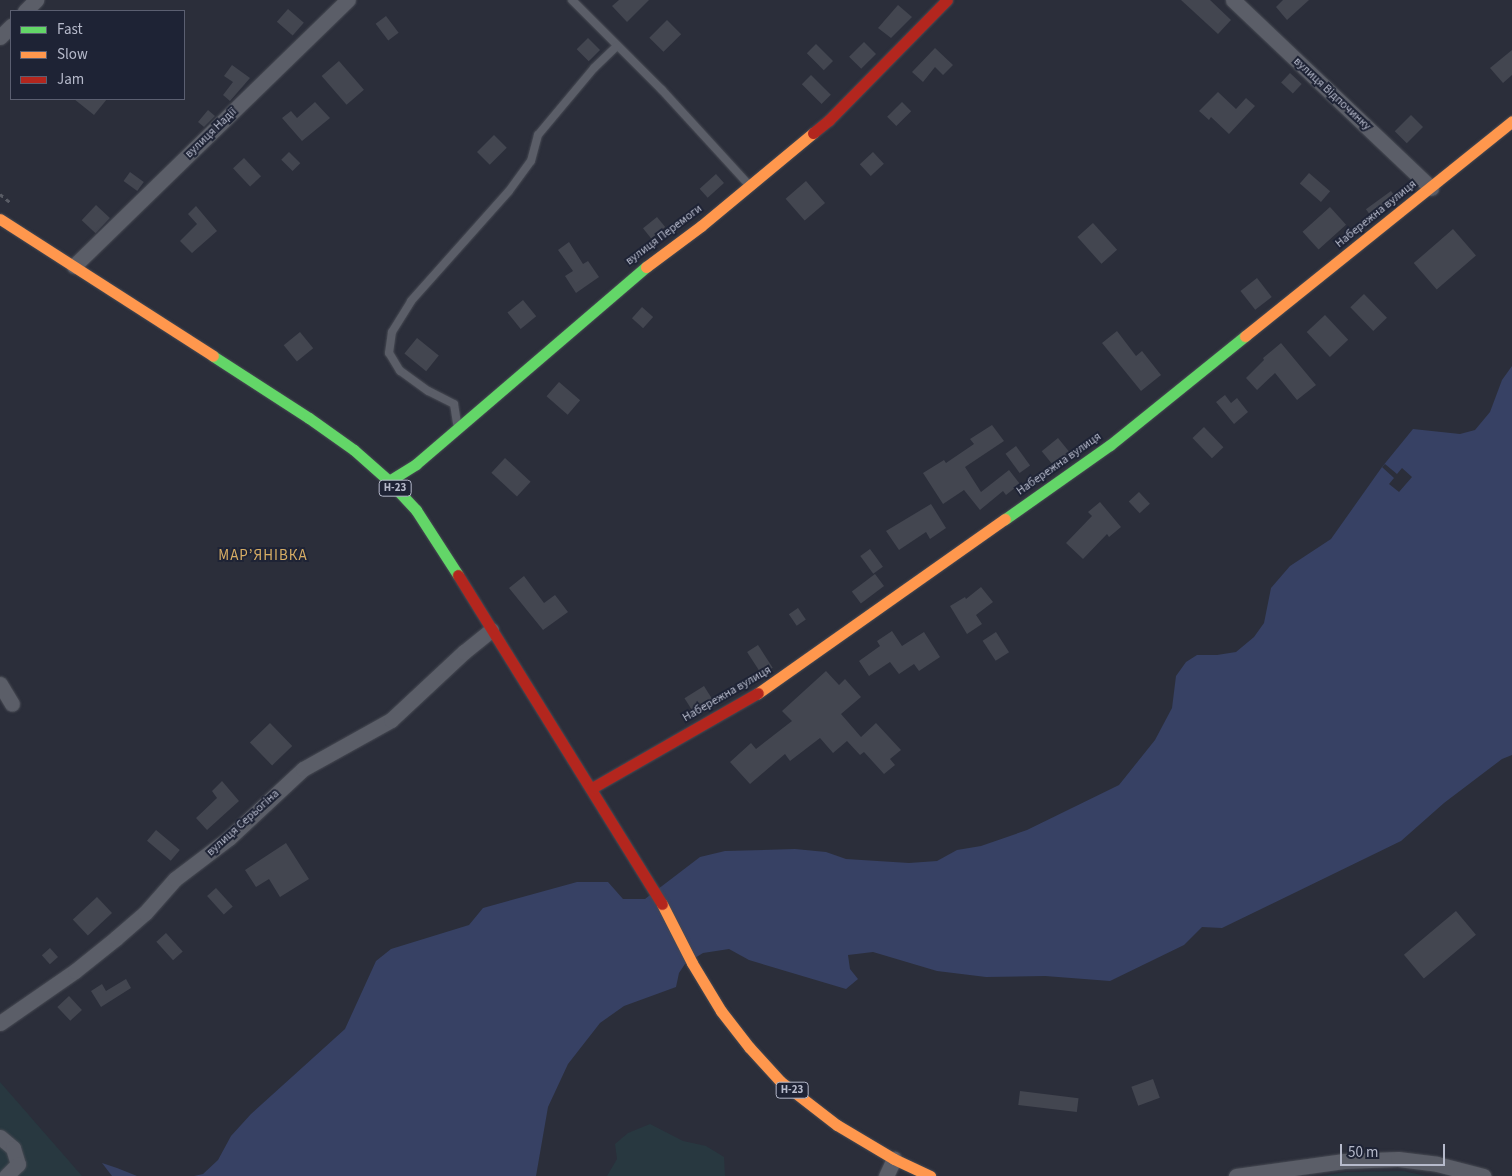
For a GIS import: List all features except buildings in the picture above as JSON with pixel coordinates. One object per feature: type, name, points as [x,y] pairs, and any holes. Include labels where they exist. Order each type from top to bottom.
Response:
[{"type":"street","points":[[26,10],[36,0]]},
{"type":"street","name":"вулиця Надії","points":[[74,266],[348,0]]},
{"type":"street","name":"вулиця Перемоги","points":[[389,482],[416,464],[458,429],[484,403],[631,278],[701,226],[829,120],[947,0]]},
{"type":"street","name":"вулиця Відпочинку","points":[[1232,0],[1432,188]]},
{"type":"street","points":[[0,37],[10,27]]},
{"type":"street","name":"Набережна вулиця","points":[[592,788],[772,685],[1102,451],[1432,188],[1512,121]]},
{"type":"street","name":"Н-23","points":[[0,220],[309,418],[354,450],[389,482],[416,510],[654,888],[692,963],[721,1011],[749,1047],[780,1081],[837,1126],[930,1176]]},
{"type":"street","name":"вулиця Серьогіна","points":[[0,1023],[75,971],[116,938],[145,913],[175,879],[229,838],[303,770],[391,720],[464,652],[491,630]]},
{"type":"street","points":[[0,684],[12,704]]},
{"type":"street","points":[[0,1137],[13,1148],[18,1164],[6,1176]]},
{"type":"street","points":[[886,1176],[894,1158]]},
{"type":"street","points":[[1236,1176],[1344,1161],[1398,1159],[1437,1164],[1483,1176]]},
{"type":"lane","points":[[572,0],[750,185]]},
{"type":"lane","points":[[458,429],[454,404],[428,391],[400,371],[389,354],[392,332],[411,300],[509,191],[531,161],[538,134],[594,68],[617,46]]},
{"type":"shaded area","points":[[0,1082],[82,1176],[0,1176]]},
{"type":"shaded area","points":[[650,1124],[683,1141],[706,1146],[724,1157],[725,1176],[607,1176],[617,1159],[615,1144],[628,1133]]},
{"type":"shaded area","points":[[1403,1171],[1426,1176],[1322,1176],[1346,1172]]},
{"type":"water","points":[[1512,366],[1512,755],[1502,759],[1444,803],[1401,841],[1222,928],[1202,927],[1184,945],[1110,981],[1045,976],[986,977],[937,971],[873,952],[848,955],[850,969],[858,979],[846,989],[749,960],[729,949],[703,953],[685,964],[679,973],[676,987],[624,1006],[600,1023],[568,1064],[548,1107],[536,1176],[194,1176],[203,1174],[218,1160],[231,1136],[251,1114],[345,1029],[376,961],[391,949],[469,925],[483,908],[577,882],[608,882],[623,899],[645,899],[700,857],[725,851],[795,849],[826,852],[846,859],[909,863],[937,861],[957,850],[981,846],[1027,830],[1119,785],[1155,740],[1172,708],[1176,676],[1186,662],[1197,655],[1217,655],[1236,652],[1254,637],[1264,623],[1271,588],[1290,566],[1331,539],[1382,467],[1413,429],[1460,434],[1475,430],[1490,412],[1502,380]]},
{"type":"water","points":[[102,1163],[117,1168],[137,1176],[112,1176]]},
{"type":"pier","points":[[1385,464],[1397,474],[1402,468],[1412,477],[1399,492],[1389,484],[1394,478],[1382,467]]},
{"type":"traffic: fast","points":[[389,481],[416,464],[646,267]]},
{"type":"traffic: fast","points":[[1005,519],[1110,445],[1245,336]]},
{"type":"traffic: fast","points":[[213,356],[309,418],[354,450],[389,481],[416,510],[458,575]]},
{"type":"traffic: slow","points":[[1245,336],[1512,121]]},
{"type":"traffic: slow","points":[[646,267],[701,226],[813,133]]},
{"type":"traffic: slow","points":[[0,219],[213,356]]},
{"type":"traffic: slow","points":[[758,693],[1005,519]]},
{"type":"traffic: slow","points":[[662,904],[692,963],[721,1011],[749,1047],[780,1081],[837,1125],[894,1159],[930,1176]]},
{"type":"traffic: jam","points":[[813,133],[829,120],[947,0]]},
{"type":"traffic: jam","points":[[458,575],[662,904]]},
{"type":"traffic: jam","points":[[592,788],[758,693]]},
{"type":"district","name":"МАР’ЯНІВКА","points":[[263,556]]}]
